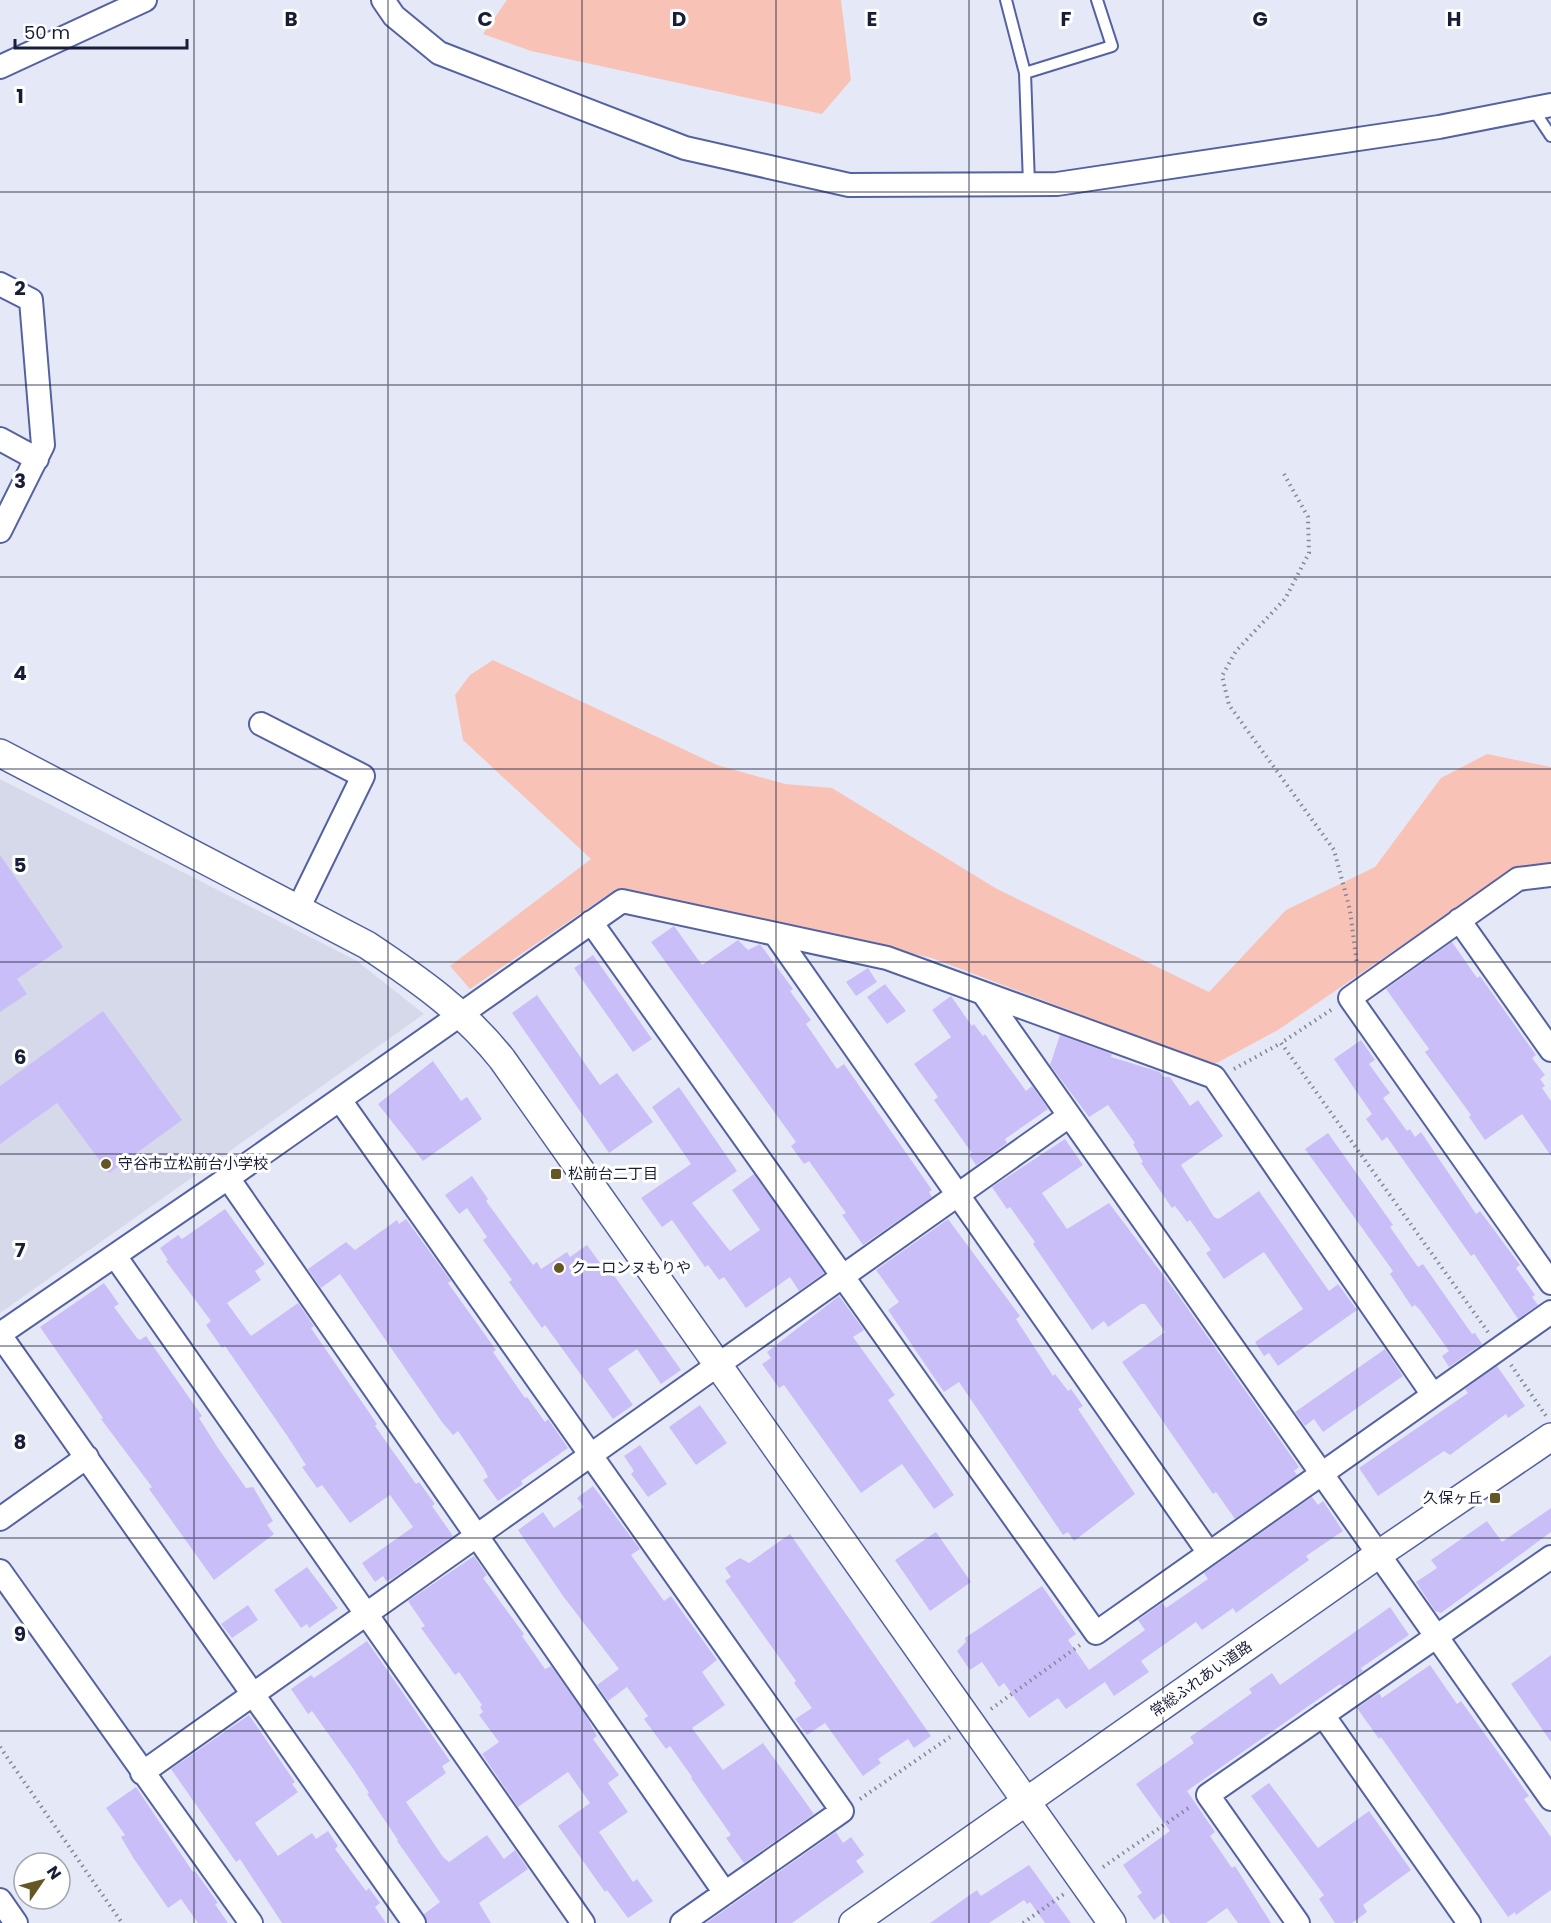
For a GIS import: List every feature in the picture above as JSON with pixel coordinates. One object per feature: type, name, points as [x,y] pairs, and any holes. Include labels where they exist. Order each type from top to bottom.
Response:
[{"type":"street","points":[[0,67],[145,0]]},
{"type":"street","points":[[383,0],[394,15],[439,53],[685,148],[849,185],[1057,184],[1439,127],[1542,107]]},
{"type":"street","points":[[0,284],[31,300],[43,445],[0,531]]},
{"type":"street","points":[[0,439],[37,459]]},
{"type":"street","points":[[261,724],[363,776],[298,909]]},
{"type":"street","points":[[0,753],[368,945],[423,982],[461,1013],[502,1059],[716,1366],[1112,1923]]},
{"type":"street","points":[[1551,875],[1518,879],[1355,994],[1551,1283]]},
{"type":"street","points":[[414,1923],[0,1335],[340,1100],[622,901],[887,957],[1214,1077],[1433,1395]]},
{"type":"street","points":[[1459,920],[1551,1050]]},
{"type":"street","points":[[591,922],[1096,1633],[1551,1312]]},
{"type":"street","points":[[775,934],[1209,1553]]},
{"type":"street","points":[[983,993],[1551,1799]]},
{"type":"street","points":[[340,1100],[842,1811],[682,1923]]},
{"type":"street","points":[[142,1773],[1070,1116]]},
{"type":"street","points":[[228,1178],[725,1893]]},
{"type":"street","points":[[115,1256],[583,1923]]},
{"type":"street","name":"常総ふれあい道路","points":[[853,1923],[1379,1554],[1551,1437]]},
{"type":"street","points":[[0,1519],[87,1457]]},
{"type":"street","points":[[1298,1923],[1208,1795],[1550,1559]]},
{"type":"street","points":[[0,1571],[251,1923]]},
{"type":"street","points":[[1323,1715],[1469,1923]]},
{"type":"street","points":[[0,1900],[16,1923]]},
{"type":"lane","points":[[1006,0],[1025,73],[1029,184]]},
{"type":"lane","points":[[1025,73],[1112,46],[1097,0]]},
{"type":"lane","points":[[1542,107],[1551,136]]},
{"type":"path","points":[[1214,1077],[1224,1075],[1281,1043],[1355,994],[1350,910],[1334,850],[1229,705],[1222,676],[1236,651],[1285,599],[1309,553],[1308,517],[1284,474]]},
{"type":"path","points":[[1281,1043],[1500,1348],[1551,1424]]},
{"type":"path","points":[[842,1811],[1096,1633]]},
{"type":"path","points":[[0,1747],[122,1923]]},
{"type":"path","points":[[1023,1923],[1208,1795]]},
{"type":"shaded area","points":[[507,0],[841,0],[851,80],[822,114],[531,51],[483,34]]},
{"type":"shaded area","points":[[493,660],[717,765],[785,784],[832,788],[997,889],[1209,992],[1286,910],[1375,867],[1441,778],[1487,754],[1551,767],[1551,864],[1512,870],[1278,1030],[1213,1065],[932,958],[616,889],[470,989],[450,966],[591,859],[463,740],[455,695],[470,675]]},
{"type":"shaded area","name":"守谷市立松前台小学校","points":[[0,779],[357,961],[424,1014],[0,1313]]},
{"type":"building","points":[[0,855],[63,947],[17,979],[27,994],[0,1012]]},
{"type":"building","points":[[674,926],[702,965],[738,940],[748,950],[760,944],[793,989],[790,991],[811,1020],[806,1024],[837,1069],[844,1064],[932,1190],[929,1192],[932,1197],[863,1245],[842,1215],[846,1213],[809,1161],[804,1164],[791,1146],[796,1142],[651,942]]},
{"type":"building","points":[[1452,942],[1477,978],[1480,976],[1536,1055],[1532,1058],[1545,1075],[1540,1079],[1545,1086],[1542,1088],[1551,1101],[1551,1156],[1522,1114],[1485,1140],[1469,1117],[1471,1115],[1425,1052],[1429,1049],[1386,989]]},
{"type":"building","points":[[593,955],[652,1039],[633,1052],[574,968]]},
{"type":"building","points":[[868,968],[877,982],[856,996],[846,982]]},
{"type":"building","points":[[885,984],[906,1011],[887,1024],[867,997]]},
{"type":"building","points":[[537,995],[600,1085],[617,1073],[653,1122],[609,1153],[512,1013]]},
{"type":"building","points":[[951,996],[972,1026],[974,1024],[983,1036],[985,1034],[1026,1091],[1032,1086],[1048,1109],[1005,1139],[1007,1143],[976,1165],[969,1155],[972,1153],[934,1100],[938,1097],[914,1064],[951,1037],[932,1010]]},
{"type":"building","points":[[103,1011],[182,1120],[109,1173],[57,1103],[0,1144],[0,1086]]},
{"type":"building","points":[[1060,1035],[1112,1054],[1111,1057],[1160,1072],[1163,1077],[1170,1077],[1190,1106],[1198,1100],[1223,1136],[1181,1165],[1214,1217],[1218,1219],[1259,1191],[1329,1291],[1338,1284],[1357,1310],[1278,1366],[1269,1353],[1264,1356],[1255,1342],[1303,1309],[1264,1252],[1224,1279],[1206,1253],[1211,1250],[1190,1220],[1187,1222],[1175,1206],[1172,1208],[1141,1163],[1143,1162],[1133,1144],[1135,1143],[1108,1105],[1089,1117],[1050,1065]]},
{"type":"building","points":[[1361,1040],[1375,1060],[1369,1064],[1390,1093],[1383,1098],[1407,1131],[1410,1129],[1415,1137],[1421,1132],[1476,1214],[1480,1211],[1520,1265],[1516,1268],[1535,1295],[1532,1297],[1538,1305],[1518,1319],[1474,1254],[1471,1256],[1387,1137],[1382,1141],[1366,1119],[1372,1114],[1334,1059]]},
{"type":"building","points":[[433,1061],[461,1101],[467,1097],[482,1119],[423,1161],[378,1104]]},
{"type":"building","points":[[679,1087],[737,1171],[692,1203],[730,1251],[760,1230],[732,1190],[754,1174],[824,1273],[799,1291],[790,1277],[746,1308],[724,1277],[719,1280],[708,1265],[705,1267],[672,1220],[662,1227],[641,1198],[691,1164],[652,1107]]},
{"type":"building","points":[[1328,1133],[1393,1225],[1390,1227],[1418,1267],[1423,1264],[1472,1334],[1475,1333],[1482,1344],[1449,1367],[1442,1356],[1449,1351],[1420,1310],[1415,1305],[1412,1307],[1390,1274],[1393,1271],[1305,1149]]},
{"type":"building","points":[[1065,1139],[1083,1165],[1042,1193],[1067,1229],[1109,1203],[1176,1292],[1299,1467],[1294,1471],[1297,1475],[1235,1519],[1216,1492],[1213,1494],[1122,1362],[1165,1332],[1145,1304],[1141,1304],[1108,1327],[1104,1321],[1092,1330],[1033,1244],[1035,1242],[1010,1207],[1007,1209],[992,1187]]},
{"type":"building","points":[[472,1176],[488,1199],[486,1201],[533,1265],[537,1262],[541,1269],[567,1252],[570,1257],[587,1245],[605,1270],[608,1267],[681,1370],[661,1384],[637,1349],[608,1369],[633,1405],[613,1419],[545,1325],[542,1328],[509,1282],[512,1280],[483,1240],[487,1237],[467,1208],[459,1214],[445,1195]]},
{"type":"building","points":[[225,1209],[265,1264],[255,1271],[261,1280],[227,1303],[251,1336],[298,1303],[314,1326],[311,1328],[377,1424],[375,1426],[416,1484],[419,1482],[435,1504],[432,1506],[453,1536],[392,1579],[386,1581],[383,1576],[375,1582],[362,1563],[413,1527],[390,1495],[350,1523],[322,1485],[317,1488],[302,1467],[306,1465],[288,1437],[225,1346],[222,1348],[206,1325],[211,1321],[166,1261],[168,1260],[160,1248],[178,1235],[182,1239]]},
{"type":"building","points":[[406,1219],[451,1281],[448,1283],[496,1350],[493,1352],[525,1398],[527,1397],[545,1422],[548,1419],[568,1448],[521,1481],[523,1484],[498,1501],[483,1480],[488,1477],[484,1469],[458,1431],[453,1435],[442,1422],[340,1274],[321,1288],[308,1269],[346,1242],[355,1250],[397,1220],[399,1224]]},
{"type":"building","points":[[948,1219],[1020,1316],[1016,1319],[1053,1376],[1055,1374],[1068,1391],[1071,1389],[1083,1406],[1078,1409],[1135,1494],[1074,1541],[1068,1532],[1063,1535],[959,1382],[944,1392],[888,1310],[899,1302],[876,1270]]},
{"type":"building","points":[[104,1283],[119,1304],[114,1307],[137,1338],[140,1340],[146,1336],[202,1416],[199,1418],[218,1448],[246,1488],[253,1487],[273,1521],[267,1525],[274,1534],[214,1580],[149,1489],[152,1487],[101,1419],[103,1418],[40,1327]]},
{"type":"building","points":[[839,1296],[864,1330],[853,1337],[895,1395],[888,1400],[954,1495],[934,1509],[902,1464],[861,1493],[784,1385],[779,1388],[762,1364],[771,1358],[767,1352]]},
{"type":"building","points":[[1385,1349],[1403,1376],[1323,1432],[1314,1419],[1305,1426],[1295,1412]]},
{"type":"building","points":[[1497,1366],[1525,1406],[1508,1418],[1506,1414],[1450,1455],[1444,1451],[1378,1496],[1359,1468],[1468,1393],[1465,1389]]},
{"type":"building","points":[[700,1405],[727,1443],[696,1465],[669,1427]]},
{"type":"building","points":[[640,1445],[667,1484],[648,1497],[631,1474],[634,1471],[624,1456]]},
{"type":"building","points":[[593,1486],[640,1549],[631,1555],[664,1601],[671,1596],[717,1660],[702,1672],[725,1705],[692,1728],[723,1770],[763,1743],[814,1814],[744,1863],[726,1838],[731,1835],[670,1746],[666,1749],[644,1719],[648,1716],[627,1687],[608,1701],[597,1685],[619,1669],[563,1596],[518,1530],[543,1512],[554,1528],[584,1507],[577,1498]]},
{"type":"building","points":[[1312,1497],[1318,1505],[1323,1501],[1343,1531],[1306,1556],[1309,1560],[1236,1613],[1233,1608],[1202,1630],[1196,1622],[1141,1661],[1149,1672],[1114,1696],[1105,1682],[1066,1709],[1058,1698],[1029,1718],[1004,1683],[999,1687],[982,1662],[970,1670],[957,1651],[966,1642],[965,1638],[1042,1586],[1076,1634],[1068,1640],[1089,1670],[1145,1630],[1138,1620],[1162,1603],[1166,1608],[1208,1579],[1204,1573]]},
{"type":"building","points":[[1551,1508],[1551,1532],[1441,1613],[1435,1611],[1416,1582],[1437,1568],[1431,1560],[1487,1521],[1502,1542]]},
{"type":"building","points":[[936,1532],[971,1582],[930,1611],[895,1560]]},
{"type":"building","points":[[790,1534],[931,1736],[914,1748],[908,1739],[878,1759],[881,1763],[863,1776],[825,1723],[807,1735],[795,1719],[812,1708],[794,1683],[796,1681],[725,1581],[731,1577],[725,1568],[740,1558],[749,1563]]},
{"type":"building","points":[[474,1556],[487,1575],[483,1578],[524,1634],[522,1636],[545,1669],[551,1666],[586,1716],[597,1736],[593,1739],[619,1775],[608,1783],[628,1812],[599,1832],[633,1882],[637,1879],[653,1901],[628,1918],[607,1890],[605,1892],[558,1826],[590,1803],[568,1772],[518,1807],[482,1754],[499,1742],[479,1715],[483,1712],[480,1707],[482,1705],[459,1672],[455,1675],[421,1628],[425,1626],[408,1601]]},
{"type":"building","points":[[307,1567],[338,1608],[309,1628],[307,1624],[301,1628],[274,1590]]},
{"type":"building","points":[[248,1605],[258,1620],[232,1638],[221,1624]]},
{"type":"building","points":[[1390,1607],[1409,1635],[1361,1668],[1363,1671],[1342,1686],[1340,1684],[1187,1791],[1215,1832],[1210,1836],[1232,1868],[1235,1866],[1271,1923],[1238,1923],[1227,1908],[1206,1923],[1170,1923],[1163,1913],[1154,1920],[1137,1896],[1142,1893],[1123,1865],[1170,1831],[1136,1784],[1194,1743],[1190,1737],[1252,1693],[1249,1689],[1272,1673],[1280,1685]]},
{"type":"building","points":[[367,1641],[450,1761],[442,1766],[446,1773],[406,1802],[443,1857],[449,1862],[487,1835],[504,1859],[515,1850],[528,1869],[479,1903],[491,1923],[427,1923],[424,1914],[440,1902],[397,1841],[354,1770],[312,1711],[308,1714],[291,1689],[311,1675],[314,1678]]},
{"type":"building","points":[[1551,1655],[1551,1742],[1511,1684]]},
{"type":"building","points":[[1430,1665],[1457,1704],[1461,1701],[1513,1773],[1529,1796],[1524,1799],[1551,1837],[1551,1890],[1516,1915],[1515,1912],[1508,1917],[1381,1737],[1379,1739],[1357,1708],[1379,1693],[1382,1698]]},
{"type":"building","points":[[249,1715],[295,1782],[292,1784],[298,1792],[255,1823],[278,1856],[312,1833],[316,1839],[328,1831],[338,1846],[335,1849],[366,1891],[369,1888],[380,1903],[375,1907],[386,1923],[282,1923],[240,1859],[236,1862],[171,1769]]},
{"type":"building","points":[[1269,1783],[1318,1848],[1369,1811],[1411,1870],[1363,1905],[1367,1912],[1352,1923],[1335,1923],[1319,1899],[1324,1895],[1251,1796]]},
{"type":"building","points":[[136,1787],[193,1872],[195,1871],[218,1903],[215,1904],[228,1923],[198,1923],[181,1899],[168,1908],[134,1859],[121,1837],[125,1835],[106,1808]]},
{"type":"building","points":[[836,1832],[843,1843],[851,1837],[864,1855],[856,1861],[864,1872],[792,1923],[706,1923]]},
{"type":"building","points":[[1029,1865],[1071,1923],[1045,1923],[1030,1902],[1027,1904],[1024,1900],[989,1923],[930,1923],[977,1890],[981,1896]]},
{"type":"place","name":"守谷市立松前台小学校","points":[[106,1164]]},
{"type":"place","name":"松前台二丁目","points":[[556,1174]]},
{"type":"place","name":"クーロンヌもりや","points":[[559,1268]]},
{"type":"place","name":"久保ヶ丘","points":[[1495,1498]]}]
